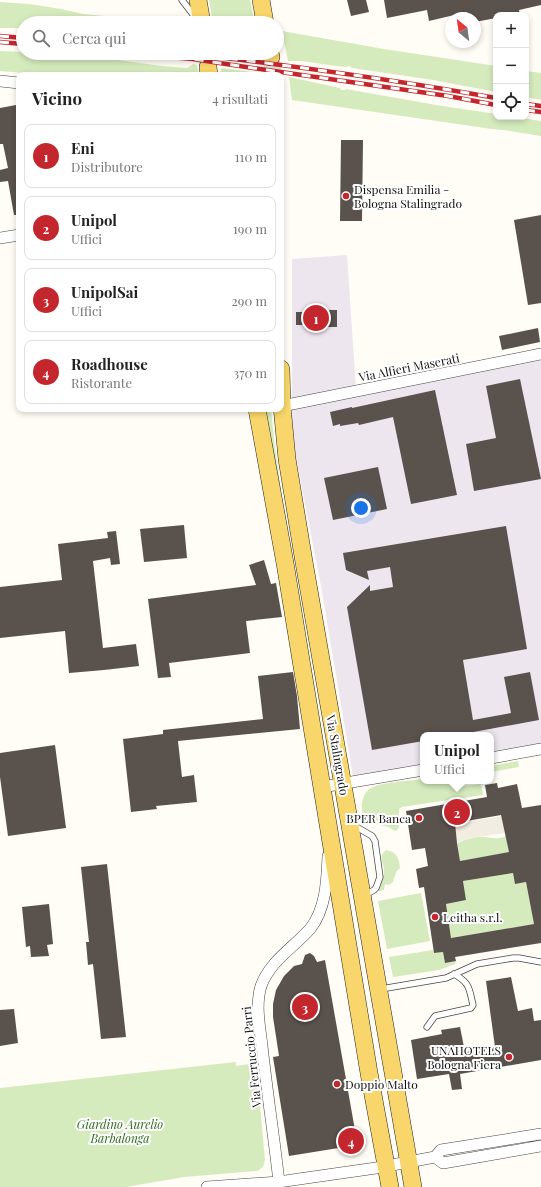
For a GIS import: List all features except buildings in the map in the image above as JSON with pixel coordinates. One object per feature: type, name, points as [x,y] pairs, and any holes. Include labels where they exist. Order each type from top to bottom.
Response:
[{"type":"main road","points":[[198,0],[199,16]]},
{"type":"main road","points":[[261,0],[264,16]]},
{"type":"main road","name":"Via Stalingrado","points":[[258,412],[284,555],[329,832],[390,1187]]},
{"type":"main road","name":"Via Stalingrado","points":[[283,412],[287,458],[292,488],[413,1187]]},
{"type":"street","points":[[0,81],[16,82]]},
{"type":"street","points":[[0,238],[16,235]]},
{"type":"street","name":"Via Alfieri Maserati","points":[[284,406],[541,354]]},
{"type":"street","points":[[494,758],[541,750]]},
{"type":"street","points":[[322,787],[420,771]]},
{"type":"street","name":"Via Ferruccio Parri","points":[[278,1182],[258,1009],[259,997],[264,979],[280,957],[310,928],[318,913],[323,900],[327,876],[329,832]]},
{"type":"street","points":[[207,1187],[278,1182],[386,1166],[435,1157],[441,1150],[541,1134]]},
{"type":"street","points":[[435,1157],[443,1163],[541,1146]]},
{"type":"lane","points":[[182,0],[195,16]]},
{"type":"lane","points":[[378,989],[446,978],[477,964],[513,958],[541,962]]},
{"type":"lane","points":[[427,1027],[435,1016],[471,1008],[473,1005],[468,986],[463,980],[454,974]]},
{"type":"shaded area","points":[[347,255],[356,389],[362,395],[541,360],[541,749],[494,757],[494,732],[420,732],[420,771],[354,782],[321,586],[292,437],[292,259]]},
{"type":"shaded area","points":[[502,816],[505,833],[470,838],[457,842],[455,824]]},
{"type":"green space","points":[[209,0],[250,0],[253,16],[212,16]]},
{"type":"green space","points":[[0,2],[29,4],[83,14],[105,16],[16,16],[16,28],[0,28]]},
{"type":"green space","points":[[284,31],[384,49],[493,66],[493,91],[433,80],[352,68],[350,66],[344,67],[301,61],[288,61],[284,41]]},
{"type":"green space","points":[[0,51],[16,52],[16,60],[118,60],[187,68],[193,64],[197,65],[198,72],[16,72],[0,71]]},
{"type":"green space","points":[[221,68],[252,72],[221,72]]},
{"type":"green space","points":[[529,71],[541,73],[541,100],[529,98]]},
{"type":"green space","points":[[289,77],[340,88],[341,90],[346,89],[493,114],[493,120],[529,119],[541,121],[541,136],[504,130],[292,100]]},
{"type":"green space","points":[[266,412],[271,412],[282,498],[328,767],[325,767]]},
{"type":"green space","points":[[518,761],[519,767],[494,771],[494,765]]},
{"type":"green space","points":[[420,779],[420,784],[454,784],[463,786],[481,784],[483,795],[402,807],[399,809],[399,827],[396,831],[387,826],[371,824],[364,818],[362,809],[363,799],[367,791],[376,786]]},
{"type":"green space","points":[[507,836],[509,852],[460,861],[457,843],[478,837],[498,838]]},
{"type":"green space","points":[[386,850],[393,852],[396,855],[400,868],[396,872],[393,882],[389,885],[385,884],[384,890],[379,891],[384,873],[381,858]]},
{"type":"green space","points":[[513,873],[515,884],[526,882],[534,924],[451,938],[446,904],[466,900],[463,881]]},
{"type":"green space","points":[[421,893],[430,941],[387,949],[378,901]]},
{"type":"green space","points":[[433,950],[434,953],[443,952],[445,963],[456,961],[455,964],[439,970],[393,977],[389,957]]},
{"type":"green space","name":"Giardino Aurelio Barbalonga","points":[[236,1062],[236,1066],[256,1063],[265,1160],[261,1169],[257,1171],[184,1177],[126,1187],[0,1187],[0,1088]]},
{"type":"tunnel","points":[[207,60],[208,67]]},
{"type":"tunnel","points":[[271,60],[273,72]]},
{"type":"railway","points":[[0,36],[16,37]]},
{"type":"railway","points":[[0,42],[16,43]]},
{"type":"railway","points":[[200,60],[283,72]]},
{"type":"railway","points":[[244,60],[421,85],[493,97]]},
{"type":"railway","points":[[284,72],[448,96],[493,104]]},
{"type":"railway","points":[[529,104],[541,106]]},
{"type":"railway","points":[[529,110],[541,112]]},
{"type":"place","name":"Dispensa Emilia - Bologna Stalingrado","points":[[346,196]]},
{"type":"place","name":"Eni","points":[[316,318]]},
{"type":"place","name":"Unipol","points":[[457,812]]},
{"type":"place","name":"BPER Banca","points":[[419,818]]},
{"type":"place","name":"Leitha s.r.l.","points":[[435,917]]},
{"type":"place","name":"UnipolSai","points":[[305,1007]]},
{"type":"place","name":"UNAHOTELS Bologna Fiera","points":[[509,1057]]},
{"type":"place","name":"Doppio Malto","points":[[337,1084]]},
{"type":"place","name":"Roadhouse","points":[[351,1141]]}]
